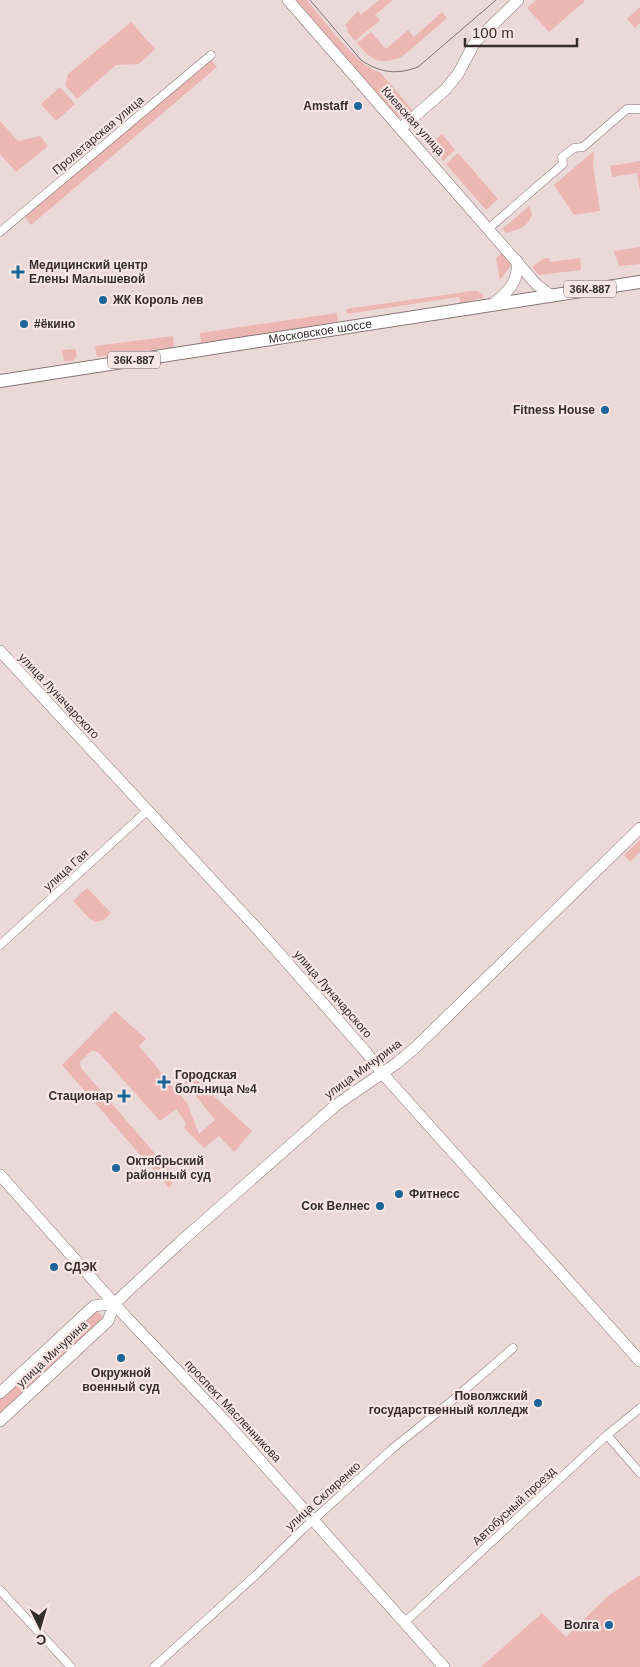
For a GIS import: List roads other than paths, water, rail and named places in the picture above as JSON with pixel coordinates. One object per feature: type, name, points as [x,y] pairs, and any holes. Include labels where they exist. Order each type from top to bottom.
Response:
[{"type":"main road","name":"Киевская улица","points":[[288,0],[536,284],[550,295]]},
{"type":"main road","points":[[401,128],[445,90],[458,74],[475,42],[518,0]]},
{"type":"main road","points":[[493,304],[508,292],[513,284],[516,276],[517,261]]},
{"type":"main road","name":"Московское шоссе","points":[[0,381],[640,282]]},
{"type":"main road","name":"улица Луначарского","points":[[0,651],[262,934],[382,1073],[640,1361]]},
{"type":"main road","name":"улица Мичурина","points":[[0,1421],[108,1320],[115,1303],[178,1244],[336,1105],[397,1063],[416,1047],[640,828]]},
{"type":"main road","name":"проспект Масленникова","points":[[0,1175],[225,1422],[444,1667]]},
{"type":"main road","name":"улица Мичурина","points":[[0,1393],[94,1306],[115,1303]]},
{"type":"street","name":"Пролетарская улица","points":[[0,232],[211,55]]},
{"type":"street","points":[[488,229],[563,164],[562,158],[574,148],[583,147],[627,109],[640,110]]},
{"type":"street","name":"улица Гая","points":[[0,945],[147,811]]},
{"type":"street","name":"улица Скляренко","points":[[154,1667],[258,1574],[313,1520],[392,1449],[513,1348]]},
{"type":"street","name":"Автобусный проезд","points":[[404,1623],[607,1436],[640,1408]]},
{"type":"street","points":[[607,1436],[640,1473]]},
{"type":"street","points":[[0,1590],[70,1667]]},
{"type":"tram line","points":[[310,0],[361,60],[375,68],[396,72],[418,67],[496,0]]},
{"type":"place","name":"Amstaff","points":[[358,106]]},
{"type":"place","name":"Медицинский центр Елены Малышевой","points":[[18,272]]},
{"type":"place","name":"ЖК Король лев","points":[[103,300]]},
{"type":"place","name":"#ёкино","points":[[24,324]]},
{"type":"place","name":"Fitness House","points":[[605,410]]},
{"type":"place","name":"Городская больница №4","points":[[164,1082]]},
{"type":"place","name":"Стационар","points":[[124,1096]]},
{"type":"place","name":"Октябрьский районный суд","points":[[116,1168]]},
{"type":"place","name":"Фитнесс","points":[[399,1194]]},
{"type":"place","name":"Сок Велнес","points":[[380,1206]]},
{"type":"place","name":"СДЭК","points":[[54,1267]]},
{"type":"place","name":"Окружной военный суд","points":[[121,1358]]},
{"type":"place","name":"Поволжский государственный колледж","points":[[538,1403]]},
{"type":"place","name":"Волга","points":[[609,1625]]}]
